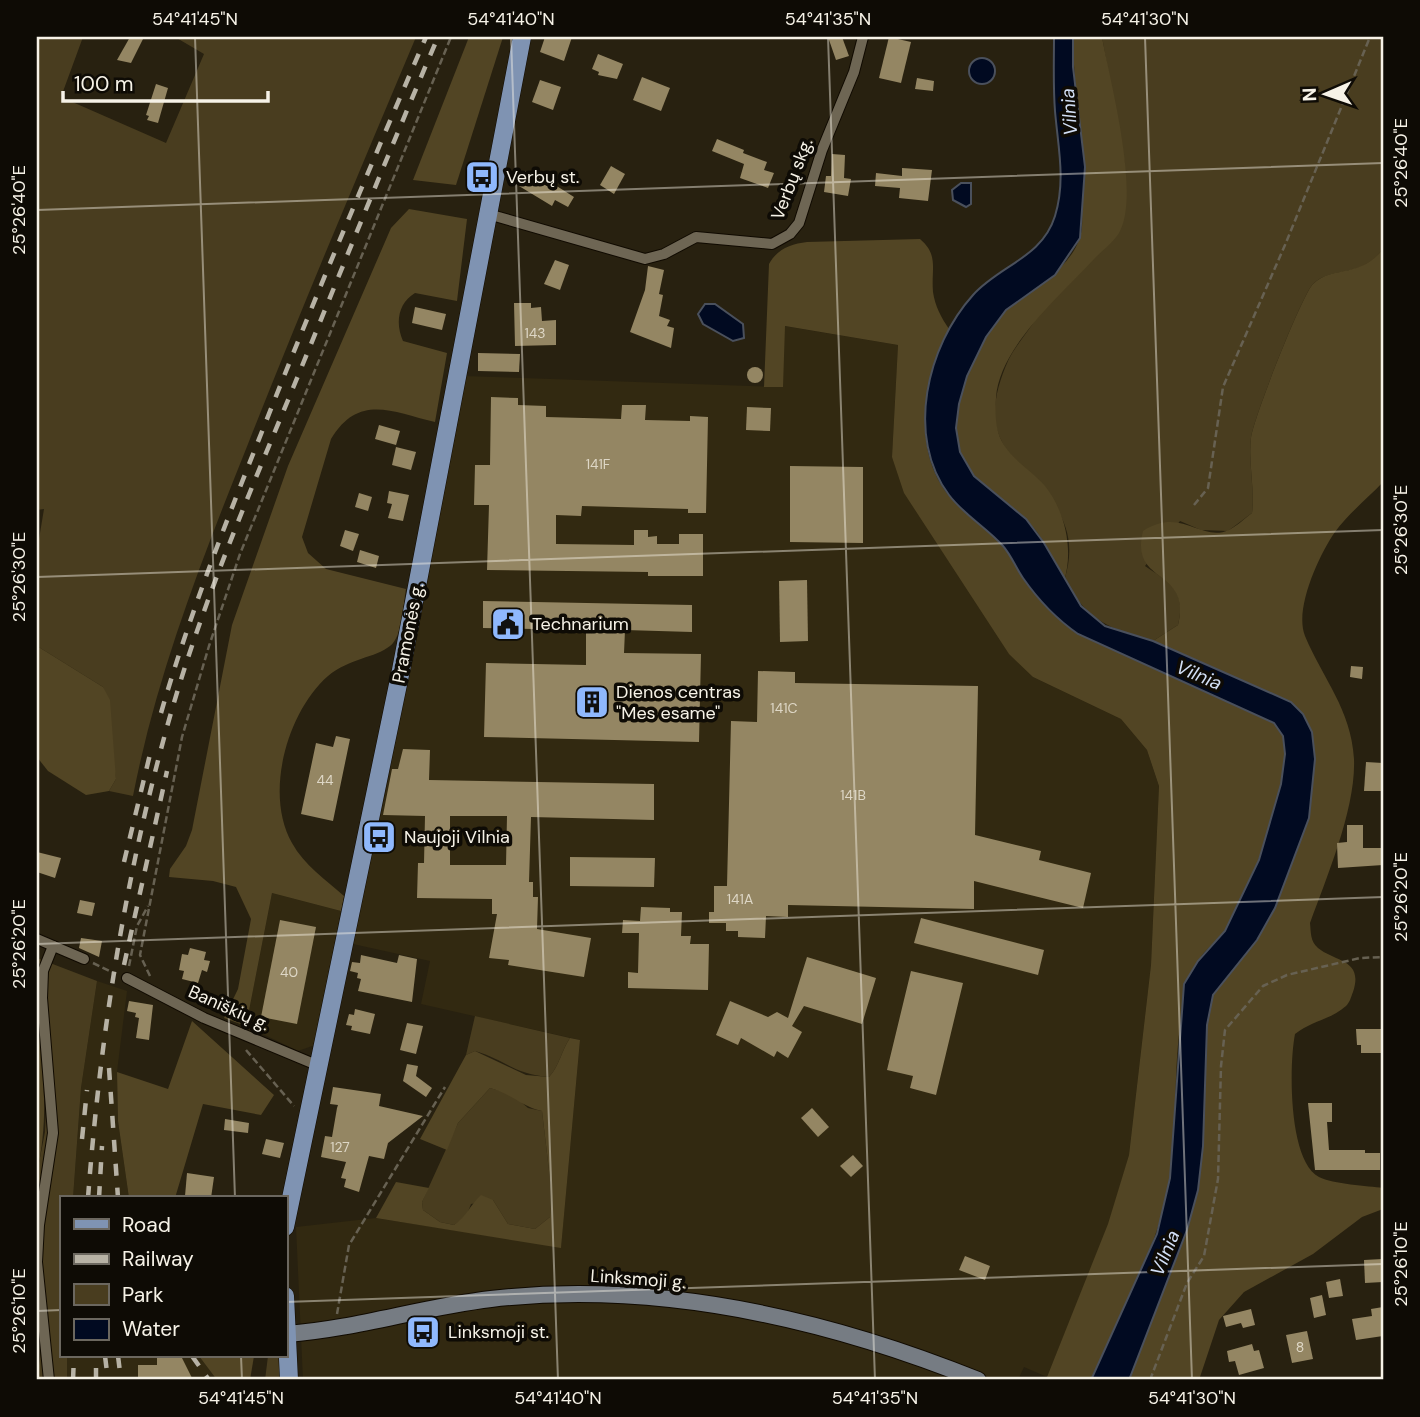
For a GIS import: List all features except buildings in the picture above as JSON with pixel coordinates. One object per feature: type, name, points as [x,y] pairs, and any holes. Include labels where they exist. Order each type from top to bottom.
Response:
[{"type":"main road","name":"Pramonės g.","points":[[287,1218],[401,670],[522,37]]},
{"type":"main road","name":"Linksmoji g.","points":[[287,1334],[338,1328],[489,1299],[558,1294],[633,1295],[745,1310],[795,1320],[853,1336],[978,1380]]},
{"type":"main road","points":[[287,1334],[289,1380]]},
{"type":"street","name":"Verbų skg.","points":[[488,214],[645,259],[664,254],[696,237],[760,244],[782,240],[799,223],[822,150],[854,72],[863,37]]},
{"type":"street","points":[[37,939],[84,959]]},
{"type":"street","points":[[48,1380],[37,1262],[38,1225],[53,1133],[41,998],[43,971],[53,946]]},
{"type":"street","name":"Baniškių g.","points":[[127,978],[204,1018],[319,1066]]},
{"type":"path","points":[[163,997],[140,955],[190,700],[240,554],[451,37]]},
{"type":"path","points":[[1194,505],[1208,488],[1223,387],[1286,246],[1370,37]]},
{"type":"path","points":[[84,959],[127,978],[137,926],[150,902]]},
{"type":"path","points":[[1150,1380],[1187,1283],[1204,1256],[1218,1179],[1221,1066],[1225,1030],[1263,986],[1312,969],[1360,958],[1383,957]]},
{"type":"path","points":[[242,1045],[277,1083],[307,1124]]},
{"type":"path","points":[[338,1328],[336,1316],[349,1245],[445,1087]]},
{"type":"shaded area","points":[[469,37],[503,37],[456,185],[413,180]]},
{"type":"shaded area","points":[[1073,37],[1102,37],[1122,136],[1127,190],[1125,213],[1116,238],[1034,322],[1020,341],[1000,379],[996,398],[997,428],[1001,440],[1013,456],[1045,486],[1058,507],[1068,544],[1064,581],[1037,532],[1025,518],[970,471],[959,451],[956,434],[961,396],[984,338],[1006,310],[1058,270],[1074,250],[1081,234],[1083,167]]},
{"type":"shaded area","points":[[409,209],[467,219],[457,301],[415,293],[405,302],[400,314],[399,327],[403,341],[447,353],[435,422],[377,410],[353,416],[342,425],[331,439],[302,537],[308,553],[326,569],[406,589],[402,619],[398,635],[390,646],[345,665],[328,676],[301,710],[291,732],[280,778],[284,823],[292,843],[303,858],[344,896],[341,911],[272,893],[246,1026],[224,1018],[238,989],[251,919],[236,887],[213,881],[169,877],[170,869],[186,846],[192,830],[232,625],[288,466],[391,228]]},
{"type":"shaded area","points":[[920,239],[932,257],[934,297],[949,329],[933,370],[928,392],[926,436],[937,478],[950,497],[999,542],[1037,595],[1078,634],[1274,723],[1283,736],[1285,754],[1282,778],[1276,806],[1256,866],[1234,916],[1224,932],[1199,959],[1188,990],[1178,1043],[1173,1152],[1165,1204],[1148,1255],[1091,1380],[1055,1380],[1047,1377],[1108,1224],[1129,1155],[1151,965],[1159,786],[1147,750],[1121,719],[1033,677],[1009,654],[904,493],[892,457],[898,345],[785,326],[783,387],[764,387],[769,264],[780,251],[807,242]]},
{"type":"shaded area","points":[[1383,249],[1383,482],[1346,519],[1329,542],[1305,597],[1302,625],[1312,652],[1342,709],[1352,741],[1354,759],[1345,820],[1310,923],[1311,933],[1318,948],[1351,967],[1355,973],[1355,981],[1346,1006],[1295,1034],[1292,1088],[1296,1133],[1301,1152],[1309,1167],[1325,1179],[1383,1188],[1383,1209],[1362,1217],[1313,1254],[1244,1292],[1219,1320],[1199,1380],[1129,1380],[1187,1230],[1198,1190],[1203,1146],[1207,1025],[1213,995],[1257,940],[1275,908],[1309,818],[1291,702],[1153,641],[1178,625],[1180,607],[1169,584],[1145,561],[1141,548],[1143,531],[1169,522],[1219,533],[1229,530],[1252,513],[1250,447],[1254,426],[1307,293],[1321,278],[1365,264]]},
{"type":"shaded area","points":[[784,326],[898,345],[892,457],[1033,677],[1121,719],[1147,750],[1159,786],[1151,965],[1129,1155],[1109,1224],[1047,1377],[1024,1367],[1018,1380],[303,1380],[296,1227],[376,1218],[561,1247],[580,1040],[421,1004],[430,961],[353,944],[463,376],[782,387]]},
{"type":"shaded area","points":[[37,646],[103,687],[110,700],[116,779],[109,791],[86,795],[48,771],[37,757]]},
{"type":"shaded area","points":[[272,893],[341,911],[315,1045],[298,1051],[246,1026]]},
{"type":"shaded area","points":[[97,981],[127,991],[117,1072],[118,1121],[129,1196],[73,1196],[81,1088]]},
{"type":"shaded area","points":[[192,1021],[274,1095],[261,1115],[203,1104],[176,1196],[129,1196],[118,1121],[117,1072],[168,1089]]},
{"type":"shaded area","points":[[37,1038],[44,1106],[37,1173]]},
{"type":"shaded area","points":[[570,1038],[580,1040],[561,1248],[376,1218],[396,1182],[429,1188],[422,1202],[423,1210],[440,1222],[454,1225],[481,1195],[493,1200],[508,1224],[535,1229],[550,1217],[551,1187],[542,1111],[490,1088],[458,1123],[447,1150],[420,1139],[466,1055],[475,1051],[526,1075],[549,1077]]},
{"type":"shaded area","points":[[67,1358],[200,1358],[217,1380],[67,1380]]},
{"type":"shaded area","points":[[200,1358],[254,1358],[250,1380],[217,1380]]},
{"type":"green space","points":[[37,37],[83,37],[61,97],[166,143],[204,54],[175,37],[416,37],[289,342],[198,573],[155,705],[133,796],[109,791],[116,779],[103,687],[37,646],[37,551],[44,509],[37,510]]},
{"type":"green space","points":[[1102,37],[1383,37],[1383,249],[1365,265],[1321,278],[1307,293],[1260,407],[1251,438],[1252,513],[1228,531],[1201,530],[1180,521],[1145,566],[1175,590],[1180,604],[1178,625],[1153,641],[1101,622],[1083,606],[1064,581],[1069,552],[1066,528],[1056,508],[1012,457],[1001,439],[995,418],[998,389],[1008,361],[1037,317],[1125,165]]},
{"type":"green space","points":[[37,958],[97,981],[81,1088],[73,1196],[60,1196],[60,1358],[67,1358],[67,1380],[37,1380],[41,1351],[37,1319],[37,1173],[45,1132],[46,1110],[37,1038]]},
{"type":"green space","points":[[475,1016],[570,1038],[549,1077],[537,1075],[518,1070],[475,1051],[466,1055]]},
{"type":"green space","points":[[490,1088],[512,1094],[528,1108],[542,1111],[551,1187],[550,1217],[535,1229],[508,1224],[493,1200],[471,1204],[466,1217],[454,1225],[440,1222],[423,1210],[422,1202],[458,1123]]},
{"type":"green space","points":[[268,1358],[280,1358],[281,1380],[265,1380]]},
{"type":"water","name":"Vilnia","points":[[1054,37],[1073,37],[1073,67],[1085,167],[1080,238],[1055,275],[1006,310],[986,337],[967,376],[959,404],[956,428],[960,452],[974,476],[1026,519],[1044,543],[1081,606],[1105,626],[1153,641],[1291,702],[1303,714],[1312,732],[1315,759],[1309,818],[1275,908],[1257,940],[1213,995],[1207,1025],[1203,1146],[1198,1190],[1187,1230],[1129,1380],[1091,1380],[1157,1234],[1170,1178],[1184,984],[1198,961],[1225,931],[1259,860],[1281,784],[1285,754],[1283,736],[1274,723],[1078,634],[1062,622],[1035,594],[1003,546],[949,495],[936,472],[928,446],[925,420],[927,392],[944,340],[973,295],[1041,242],[1055,216],[1061,176],[1054,102]]},
{"type":"water","points":[[982,58],[991,62],[995,71],[991,80],[982,84],[973,80],[969,71],[973,62]]},
{"type":"water","points":[[961,183],[971,183],[971,204],[966,207],[953,200],[952,190]]},
{"type":"water","points":[[705,304],[715,304],[743,324],[744,338],[733,341],[703,324],[698,314]]},
{"type":"railway","points":[[161,713],[196,605],[235,499],[426,37]]},
{"type":"railway","points":[[88,1196],[99,1079],[116,961],[138,844],[167,727],[194,641],[241,513],[438,37]]},
{"type":"railway","points":[[124,862],[151,750]]},
{"type":"railway","points":[[124,965],[167,771]]},
{"type":"railway","points":[[109,1068],[118,1196]]},
{"type":"railway","points":[[82,1139],[87,1090]]},
{"type":"railway","points":[[99,1196],[102,1146]]},
{"type":"railway","points":[[73,1380],[74,1358]]},
{"type":"railway","points":[[96,1358],[96,1380]]},
{"type":"railway","points":[[105,1358],[108,1380]]},
{"type":"railway","points":[[118,1358],[121,1380]]},
{"type":"railway","points":[[193,1358],[209,1380]]},
{"type":"place","name":"Verbų st.","points":[[482,177]]},
{"type":"place","name":"Technarium","points":[[508,624]]},
{"type":"place","name":"Dienos centras \"Mes esame\"","points":[[592,702]]},
{"type":"place","name":"Naujoji Vilnia","points":[[379,837]]},
{"type":"place","name":"Linksmoji st.","points":[[423,1332]]}]
